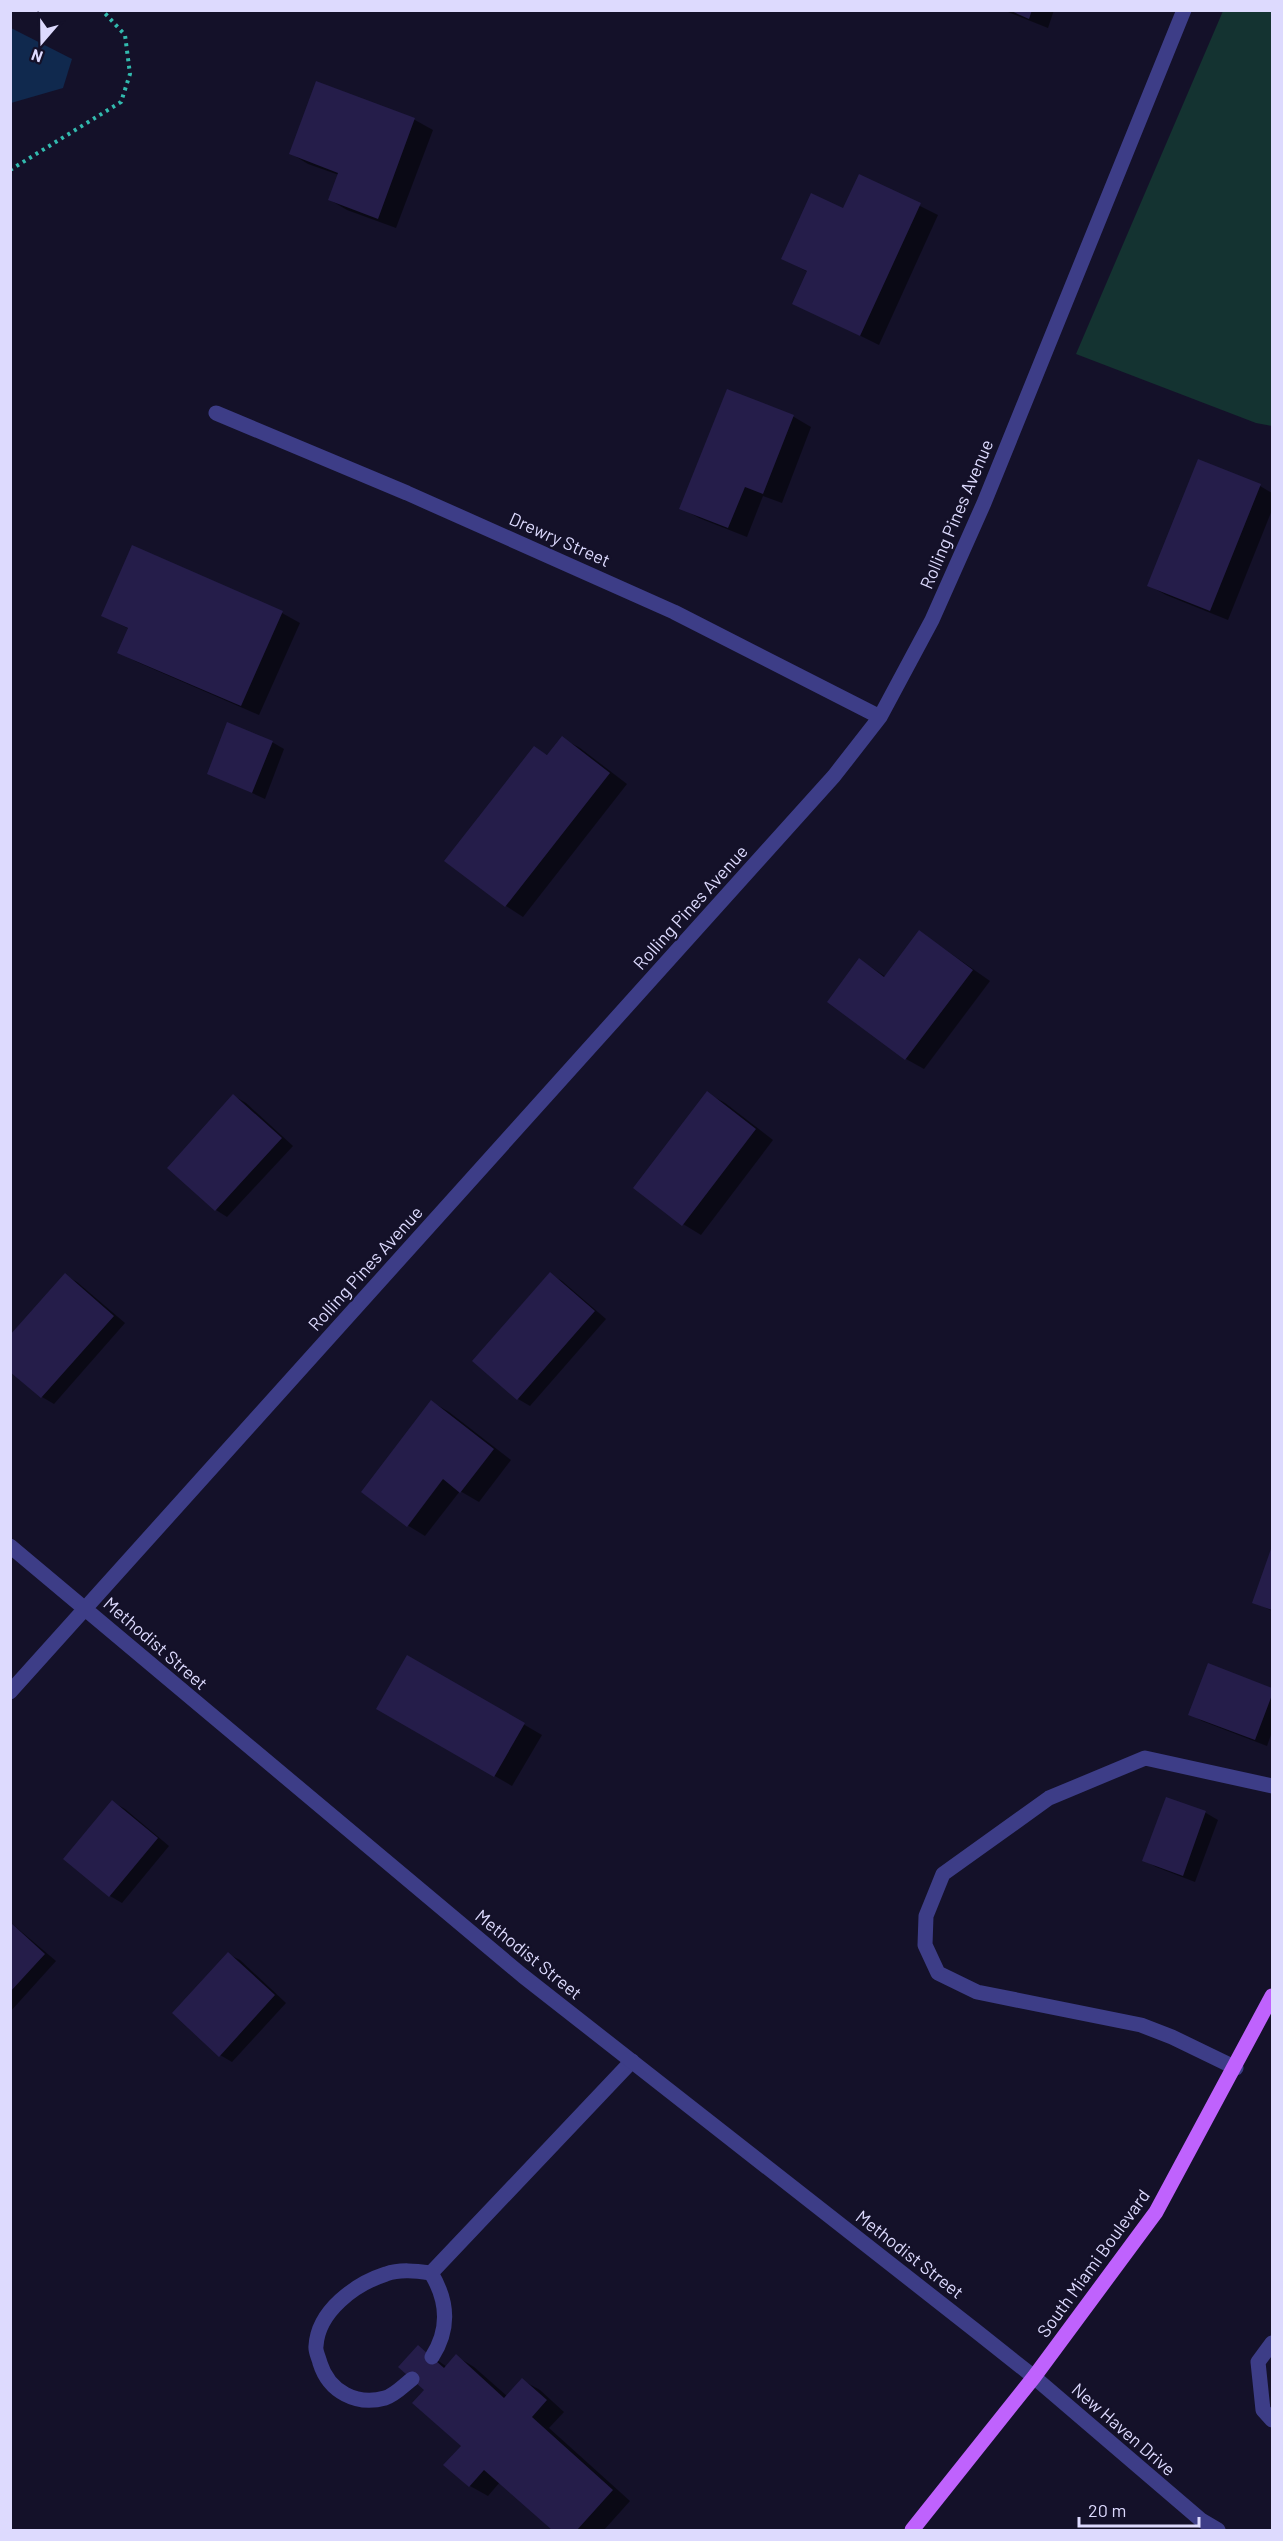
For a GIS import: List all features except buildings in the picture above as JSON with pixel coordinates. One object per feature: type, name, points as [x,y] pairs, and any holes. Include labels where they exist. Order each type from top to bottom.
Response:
[{"type":"main road","name":"South Miami Boulevard","points":[[912,2530],[1034,2378],[1156,2212],[1236,2068],[1272,1996]]},
{"type":"street","name":"Rolling Pines Avenue","points":[[10,1692],[834,776],[880,717],[932,620],[984,503],[1184,10]]},
{"type":"street","name":"Drewry Street","points":[[216,412],[407,493],[674,612],[880,717]]},
{"type":"street","name":"Methodist Street","points":[[10,1546],[86,1607],[219,1722],[504,1961],[1034,2378]]},
{"type":"street","points":[[1236,2068],[1172,2037],[1141,2025],[977,1992],[938,1973],[925,1946],[926,1916],[943,1874],[1049,1798],[1145,1758],[1272,1786]]},
{"type":"street","points":[[431,2273],[632,2061]]},
{"type":"street","points":[[412,2379],[388,2397],[372,2400],[353,2399],[336,2390],[323,2372],[315,2347],[321,2324],[337,2303],[361,2284],[387,2273],[410,2271],[431,2273]]},
{"type":"street","points":[[431,2273],[441,2289],[446,2308],[441,2344],[432,2357]]},
{"type":"street","points":[[1272,2343],[1258,2362],[1263,2410],[1272,2420]]},
{"type":"street","name":"New Haven Drive","points":[[1034,2378],[1201,2520],[1218,2530]]},
{"type":"path","points":[[10,170],[121,102],[130,74],[125,35],[102,10]]},
{"type":"green space","points":[[1223,11],[1272,11],[1272,426],[1256,423],[1076,354]]},
{"type":"water","points":[[11,28],[72,59],[63,88],[11,103]]}]
